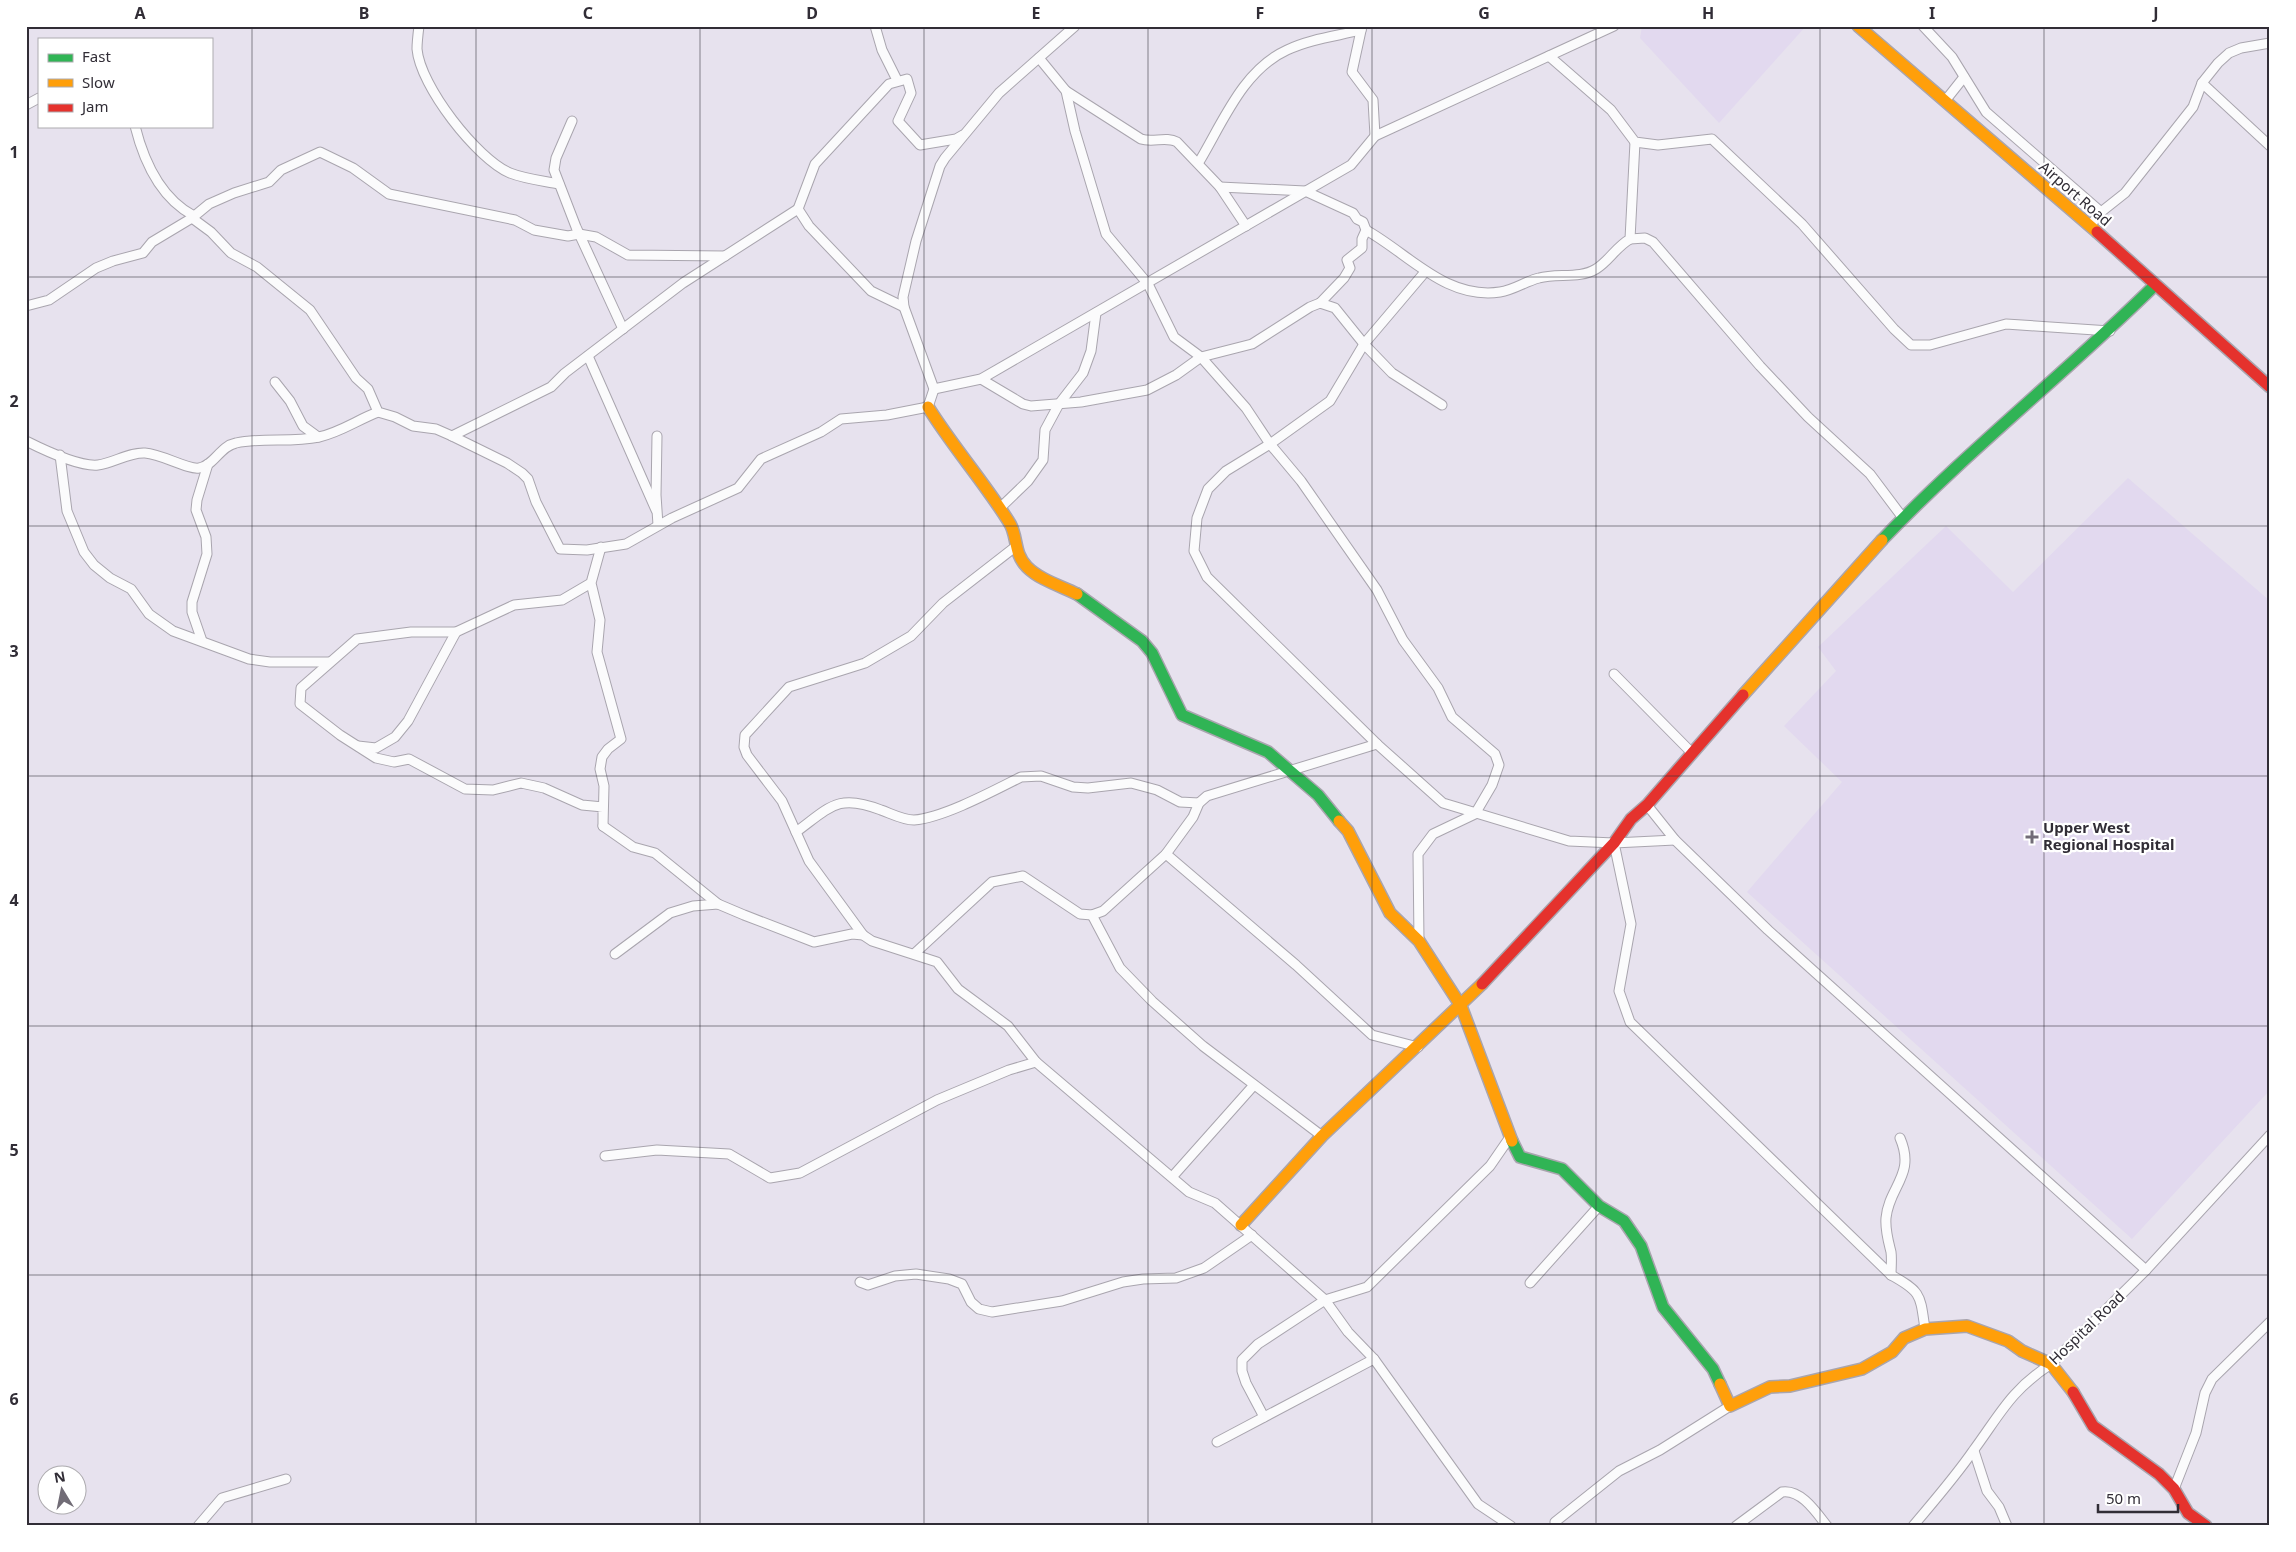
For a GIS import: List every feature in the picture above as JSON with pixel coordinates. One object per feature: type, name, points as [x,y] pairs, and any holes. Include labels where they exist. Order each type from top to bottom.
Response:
[{"type":"main road","name":"Airport Road","points":[[1858,26],[2090,226],[2270,387]]},
{"type":"main road","points":[[1241,1226],[1322,1136],[1462,1006],[1614,843],[1631,819],[1647,805],[1796,635],[1903,518],[2001,426],[2110,331],[2155,285]]},
{"type":"main road","points":[[928,407],[971,471],[1011,524],[1015,547],[1027,567],[1041,577],[1077,594],[1142,642],[1152,653],[1182,714],[1268,752],[1304,785],[1318,794],[1348,831],[1390,913],[1419,940],[1462,1006],[1510,1137],[1520,1157],[1562,1169],[1599,1206],[1609,1210],[1624,1221],[1640,1246],[1662,1307],[1713,1369],[1730,1406],[1770,1387],[1790,1386],[1862,1369],[1892,1352],[1904,1338],[1925,1329],[1967,1326],[2008,1340],[2022,1351],[2051,1364],[2079,1400],[2093,1426],[2159,1474],[2174,1489],[2188,1513],[2206,1526]]},
{"type":"street","points":[[420,26],[417,50],[423,68],[444,110],[459,128],[494,163],[510,173],[559,184]]},
{"type":"street","points":[[875,26],[882,50],[897,80]]},
{"type":"street","points":[[26,441],[86,464],[97,465],[144,453],[161,455],[194,468],[201,468],[208,464],[224,448],[236,443],[293,441],[318,437],[342,431],[360,419],[378,412],[395,417],[413,426],[436,429],[507,463],[528,479],[536,502],[560,549],[587,550],[626,544],[658,525],[738,488],[761,458],[821,432],[841,419],[888,416],[928,407],[934,389],[904,307],[903,297],[916,241],[937,176],[945,158],[999,93],[1075,26]]},
{"type":"street","points":[[934,389],[981,379],[1148,284],[1351,165],[1375,136],[1614,26]]},
{"type":"street","points":[[1923,26],[1945,47],[1986,112],[2101,212]]},
{"type":"street","points":[[1199,162],[1251,76],[1288,49],[1361,28],[1352,72],[1373,100],[1375,136]]},
{"type":"street","points":[[2090,226],[2101,212],[2125,193],[2193,107],[2202,83],[2229,53],[2241,48],[2270,43]]},
{"type":"street","points":[[1549,56],[1611,110],[1634,142],[1630,239]]},
{"type":"street","points":[[1039,58],[1066,91],[1141,139],[1150,142],[1171,138],[1177,142],[1199,162],[1220,187],[1246,226]]},
{"type":"street","points":[[1945,101],[1964,77]]},
{"type":"street","points":[[452,436],[550,387],[683,283],[798,209],[815,164],[889,84],[897,80],[907,79],[911,93],[898,121],[920,146],[956,139],[966,133]]},
{"type":"street","points":[[2202,83],[2270,146]]},
{"type":"street","points":[[1066,91],[1080,149],[1106,234],[1148,284],[1174,337],[1201,357],[1246,408],[1270,444],[1301,481],[1376,590],[1403,640],[1438,688],[1452,717],[1495,754],[1499,765],[1492,785],[1475,814],[1433,834],[1418,854],[1419,940]]},
{"type":"street","points":[[26,105],[38,99]]},
{"type":"street","points":[[572,121],[554,165],[559,184],[579,234],[623,329]]},
{"type":"street","points":[[136,128],[151,171],[168,198],[193,217],[231,253],[257,267],[310,310],[356,378],[368,389],[378,412]]},
{"type":"street","points":[[1634,142],[1658,144],[1712,139],[1802,224],[1894,330],[1911,345],[1930,345],[2006,324],[2110,331]]},
{"type":"street","points":[[26,306],[49,300],[104,265],[143,253],[152,242],[193,217],[209,204],[234,193],[269,182],[281,170],[320,152],[353,168],[389,194],[516,220],[534,230],[568,236],[579,234],[596,237],[628,255],[725,256]]},
{"type":"street","points":[[1220,187],[1306,192],[1353,213],[1356,219],[1363,222],[1366,230],[1388,242],[1425,272],[1467,292],[1501,292],[1540,277],[1593,271],[1630,239],[1645,238],[1653,242],[1760,366],[1808,417],[1870,474],[1903,518]]},
{"type":"street","points":[[798,209],[805,221],[871,291],[904,307]]},
{"type":"street","points":[[981,379],[1026,406],[1059,404],[1147,390],[1176,375],[1201,357],[1252,344],[1310,307],[1320,303],[1344,278],[1350,268],[1347,260],[1362,248],[1362,239],[1366,230]]},
{"type":"street","points":[[1425,272],[1364,344],[1330,401],[1270,444],[1226,470],[1208,489],[1197,518],[1194,551],[1207,577],[1377,744],[1443,803],[1568,841],[1614,843],[1675,840]]},
{"type":"street","points":[[1320,303],[1335,308],[1364,344],[1398,377],[1442,405]]},
{"type":"street","points":[[1000,508],[1028,481],[1043,460],[1045,430],[1059,404],[1085,368],[1091,351],[1096,313]]},
{"type":"street","points":[[588,356],[656,510]]},
{"type":"street","points":[[275,382],[290,401],[303,426],[318,437]]},
{"type":"street","points":[[657,436],[656,510],[658,525]]},
{"type":"street","points":[[60,455],[66,511],[84,552],[94,565],[110,578],[131,589],[149,614],[173,631],[249,659],[270,662],[329,662]]},
{"type":"street","points":[[202,641],[192,612],[192,602],[207,554],[206,537],[196,510],[197,500],[208,464]]},
{"type":"street","points":[[601,547],[591,583],[600,620],[597,652],[622,739],[608,749],[602,757],[600,769],[604,786],[603,826]]},
{"type":"street","points":[[863,936],[809,861],[782,802],[747,755],[744,746],[745,735],[789,687],[865,663],[911,636],[943,603],[1015,547]]},
{"type":"street","points":[[591,583],[562,600],[514,604],[456,632],[411,632],[357,639],[301,688],[300,704],[376,758],[394,762],[409,760],[465,789],[493,790],[521,783],[544,788],[582,805],[603,807],[603,826]]},
{"type":"street","points":[[357,746],[376,748],[395,737],[408,720],[456,632]]},
{"type":"street","points":[[1614,674],[1692,753]]},
{"type":"street","points":[[914,954],[992,882],[1006,878],[1023,876],[1080,914],[1092,915],[1103,911],[1166,854],[1193,817],[1198,803],[1207,796],[1377,744]]},
{"type":"street","points":[[796,832],[836,804],[850,800],[865,803],[911,820],[928,818],[1021,777],[1030,775],[1072,787],[1088,788],[1131,783],[1156,790],[1180,802],[1198,803]]},
{"type":"street","points":[[1647,805],[1675,840],[1776,936],[2146,1270]]},
{"type":"street","points":[[603,826],[633,847],[655,853],[718,904],[814,942],[852,934],[863,936],[872,941],[937,962],[958,989],[1008,1026],[1036,1062],[1189,1192],[1215,1203],[1325,1300],[1348,1332],[1374,1359],[1478,1504],[1511,1526]]},
{"type":"street","points":[[1614,843],[1631,924],[1619,991],[1630,1022],[1891,1275],[1914,1288],[1921,1302],[1925,1329]]},
{"type":"street","points":[[1166,854],[1296,965],[1372,1035],[1418,1047]]},
{"type":"street","points":[[615,954],[670,913],[694,906],[718,904]]},
{"type":"street","points":[[1092,915],[1120,968],[1152,1001],[1203,1046],[1322,1136]]},
{"type":"street","points":[[605,1156],[657,1150],[729,1154],[770,1178],[800,1173],[937,1100],[1009,1070],[1036,1062]]},
{"type":"street","points":[[1172,1176],[1254,1084]]},
{"type":"street","name":"Hospital Road","points":[[1914,1526],[1974,1451],[2011,1396],[2051,1364],[2146,1270],[2270,1135]]},
{"type":"street","points":[[1264,1417],[1246,1383],[1242,1371],[1242,1360],[1258,1344],[1325,1300],[1368,1287],[1490,1166],[1510,1137]]},
{"type":"street","points":[[1891,1275],[1891,1254],[1886,1234],[1886,1216],[1905,1166],[1906,1151],[1900,1138]]},
{"type":"street","points":[[1530,1283],[1599,1206]]},
{"type":"street","points":[[860,1282],[868,1285],[895,1276],[916,1274],[949,1279],[962,1284],[979,1310],[992,1312],[1062,1301],[1123,1282],[1143,1278],[1176,1278],[1204,1268],[1252,1235]]},
{"type":"street","points":[[2174,1489],[2196,1433],[2205,1392],[2212,1379],[2270,1322]]},
{"type":"street","points":[[1217,1442],[1374,1359]]},
{"type":"street","points":[[1556,1526],[1555,1522],[1619,1472],[1660,1450],[1730,1406]]},
{"type":"street","points":[[1974,1451],[1988,1491],[1999,1507],[2007,1526]]},
{"type":"street","points":[[198,1526],[222,1498],[286,1479]]},
{"type":"street","points":[[1736,1526],[1782,1492],[1790,1490],[1800,1496],[1827,1526]]},
{"type":"shaded area","points":[[1642,26],[1806,26],[1719,123],[1640,38]]},
{"type":"shaded area","name":"Upper West Regional Hospital","points":[[2128,478],[2270,601],[2270,1090],[2132,1239],[1747,892],[1842,782],[1784,726],[1836,671],[1818,647],[1946,526],[2013,592]]},
{"type":"traffic: fast","points":[[1882,540],[1948,475],[2155,285]]},
{"type":"traffic: fast","points":[[1077,594],[1142,641],[1152,653],[1182,715],[1268,752],[1318,795],[1339,821]]},
{"type":"traffic: fast","points":[[1512,1141],[1520,1157],[1562,1169],[1599,1206],[1624,1221],[1641,1246],[1663,1307],[1713,1369],[1720,1384]]},
{"type":"traffic: slow","points":[[1858,26],[2097,232]]},
{"type":"traffic: slow","points":[[928,407],[1009,522],[1023,562],[1038,576],[1077,594]]},
{"type":"traffic: slow","points":[[1743,695],[1882,540]]},
{"type":"traffic: slow","points":[[1339,821],[1348,831],[1390,913],[1419,941],[1461,1006],[1512,1141]]},
{"type":"traffic: slow","points":[[1241,1225],[1322,1136],[1482,984]]},
{"type":"traffic: slow","points":[[1720,1384],[1730,1406],[1770,1387],[1790,1386],[1862,1369],[1892,1352],[1904,1338],[1925,1329],[1967,1326],[2008,1341],[2022,1351],[2051,1364],[2073,1392]]},
{"type":"traffic: jam","points":[[2097,232],[2270,387]]},
{"type":"traffic: jam","points":[[1482,984],[1614,843],[1631,819],[1647,805],[1743,695]]},
{"type":"traffic: jam","points":[[2073,1392],[2093,1426],[2159,1474],[2174,1489],[2188,1513],[2206,1526]]},
{"type":"place","name":"Upper West Regional Hospital","points":[[2032,837]]}]
